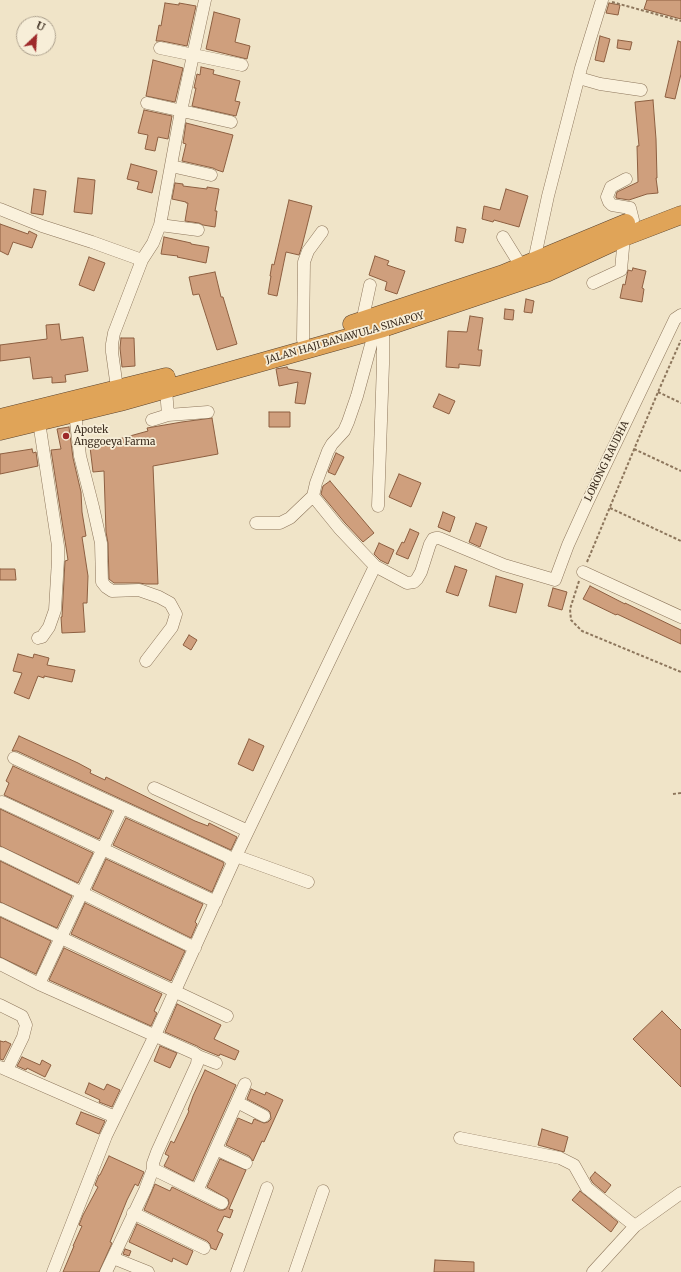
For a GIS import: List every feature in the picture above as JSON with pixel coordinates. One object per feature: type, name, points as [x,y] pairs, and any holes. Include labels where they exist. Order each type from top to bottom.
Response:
[{"type":"highway","name":"JALAN HAJI BANAWULA SINAPOY","points":[[0,418],[183,373],[303,340],[373,326],[633,220],[681,202]]},
{"type":"highway","name":"JALAN HAJI BANAWULA SINAPOY","points":[[0,432],[166,389],[546,273],[624,237],[681,215]]},
{"type":"street","points":[[117,388],[112,352],[113,338],[142,260],[153,243],[160,225],[181,111],[205,0]]},
{"type":"street","points":[[527,264],[548,196],[579,78],[606,1]]},
{"type":"street","points":[[160,48],[242,65]]},
{"type":"street","points":[[579,78],[600,84],[641,90]]},
{"type":"street","points":[[147,103],[231,122]]},
{"type":"street","points":[[171,166],[212,175]]},
{"type":"street","points":[[626,179],[611,187],[607,197],[612,205],[630,208],[633,220]]},
{"type":"street","points":[[0,209],[42,226],[142,260]]},
{"type":"street","points":[[160,225],[198,230]]},
{"type":"street","points":[[303,340],[304,262],[308,251],[322,232]]},
{"type":"street","points":[[504,237],[527,264]]},
{"type":"street","points":[[593,283],[621,270],[624,237]]},
{"type":"street","points":[[370,284],[373,326],[383,364],[378,506]]},
{"type":"street","name":"LORONG RAUDHA","points":[[375,566],[407,583],[414,582],[421,572],[430,544],[433,539],[439,538],[504,565],[555,580],[568,545],[587,503],[662,345],[675,319],[681,315]]},
{"type":"street","points":[[256,523],[280,523],[290,518],[313,496],[316,483],[328,451],[332,444],[344,431],[357,396],[373,326]]},
{"type":"street","points":[[166,389],[168,415]]},
{"type":"street","points":[[75,412],[80,456],[101,543],[102,582],[112,591],[139,590],[159,597],[170,603],[176,614],[172,627],[146,661]]},
{"type":"street","points":[[152,420],[168,415],[208,412]]},
{"type":"street","points":[[38,638],[42,637],[50,627],[55,610],[58,560],[57,539],[39,422]]},
{"type":"street","points":[[52,1272],[115,1117],[155,1035],[234,859],[375,566],[339,528],[313,496]]},
{"type":"street","points":[[583,572],[681,617]]},
{"type":"street","points":[[14,758],[234,859],[308,882]]},
{"type":"street","points":[[154,788],[248,831]]},
{"type":"street","points":[[2,802],[216,902]]},
{"type":"street","points":[[39,984],[122,808]]},
{"type":"street","points":[[0,853],[83,892],[195,948]]},
{"type":"street","points":[[0,909],[227,1016]]},
{"type":"street","points":[[0,964],[39,984],[216,1063]]},
{"type":"street","points":[[0,1005],[22,1016],[26,1025],[23,1037],[4,1069],[115,1117]]},
{"type":"street","points":[[106,1272],[153,1169],[157,1152],[197,1064],[198,1056]]},
{"type":"street","points":[[197,1191],[245,1084]]},
{"type":"street","points":[[237,1102],[264,1116]]},
{"type":"street","points":[[460,1138],[560,1158],[574,1165],[587,1188],[635,1226]]},
{"type":"street","points":[[216,1149],[246,1163]]},
{"type":"street","points":[[153,1169],[222,1203]]},
{"type":"street","points":[[238,1272],[267,1188]]},
{"type":"street","points":[[295,1272],[323,1191]]},
{"type":"street","points":[[593,1272],[635,1226],[681,1193]]},
{"type":"street","points":[[133,1213],[204,1248]]},
{"type":"street","points":[[113,1258],[148,1272]]},
{"type":"path","points":[[606,1],[681,21]]},
{"type":"path","points":[[681,340],[576,588],[570,609],[571,620],[582,631],[681,672]]},
{"type":"path","points":[[658,392],[681,403]]},
{"type":"path","points":[[634,449],[681,471]]},
{"type":"path","points":[[610,508],[681,541]]},
{"type":"path","points":[[673,794],[681,793]]},
{"type":"building","points":[[647,0],[681,0],[681,19],[644,9]]},
{"type":"building","points":[[165,3],[179,5],[179,3],[196,6],[187,46],[156,41],[159,25],[161,26]]},
{"type":"building","points":[[609,3],[620,5],[618,15],[606,13]]},
{"type":"building","points":[[214,12],[240,19],[235,42],[250,46],[247,59],[206,49]]},
{"type":"building","points":[[600,36],[610,39],[604,62],[595,60]]},
{"type":"building","points":[[618,40],[632,42],[630,50],[617,48]]},
{"type":"building","points":[[678,41],[681,42],[681,74],[675,99],[665,97]]},
{"type":"building","points":[[153,60],[183,68],[175,102],[146,96]]},
{"type":"building","points":[[201,67],[214,70],[213,74],[240,81],[235,101],[240,102],[236,116],[192,106],[197,74],[200,75]]},
{"type":"building","points":[[653,100],[658,193],[647,194],[629,200],[616,198],[617,192],[638,182],[637,146],[639,146],[635,102]]},
{"type":"building","points":[[144,110],[172,116],[168,139],[158,137],[155,151],[145,149],[148,135],[138,133]]},
{"type":"building","points":[[186,123],[233,135],[223,172],[213,168],[182,161],[186,144],[183,143]]},
{"type":"building","points":[[131,164],[157,171],[152,193],[137,189],[139,182],[127,179]]},
{"type":"building","points":[[78,178],[95,180],[92,214],[74,212]]},
{"type":"building","points":[[175,183],[183,184],[183,186],[219,189],[215,211],[217,211],[215,227],[185,221],[188,203],[172,199]]},
{"type":"building","points":[[34,189],[46,191],[43,215],[31,213]]},
{"type":"building","points":[[506,189],[528,196],[519,227],[494,220],[493,222],[482,219],[484,206],[500,210]]},
{"type":"building","points":[[289,200],[312,206],[299,255],[286,252],[277,296],[268,294],[270,276],[272,264],[274,265]]},
{"type":"building","points":[[0,224],[28,234],[29,231],[37,235],[32,248],[13,242],[8,255],[0,251]]},
{"type":"building","points":[[457,227],[466,229],[463,243],[455,241]]},
{"type":"building","points":[[164,237],[209,247],[206,263],[177,257],[178,256],[161,254]]},
{"type":"building","points":[[375,256],[389,261],[387,265],[405,271],[397,294],[385,290],[387,282],[369,275]]},
{"type":"building","points":[[89,257],[105,263],[94,291],[79,285]]},
{"type":"building","points":[[633,268],[646,271],[642,288],[644,289],[642,302],[620,298],[623,284],[625,285],[628,270],[632,271]]},
{"type":"building","points":[[215,272],[221,297],[223,297],[237,344],[217,350],[199,294],[193,295],[189,277]]},
{"type":"building","points":[[526,299],[534,301],[532,313],[524,312]]},
{"type":"building","points":[[505,309],[514,310],[513,320],[504,319]]},
{"type":"building","points":[[470,316],[483,318],[478,350],[482,350],[480,366],[459,364],[459,368],[446,367],[448,331],[467,332]]},
{"type":"building","points":[[59,324],[61,340],[83,337],[88,371],[65,375],[66,382],[52,383],[52,377],[33,379],[30,357],[0,361],[0,345],[47,339],[46,325]]},
{"type":"building","points":[[121,338],[134,338],[135,366],[122,367],[120,348]]},
{"type":"building","points":[[287,367],[288,369],[311,373],[305,404],[295,403],[298,382],[279,386],[276,369]]},
{"type":"building","points":[[439,394],[455,401],[449,414],[433,407]]},
{"type":"building","points":[[269,412],[290,412],[290,427],[269,427]]},
{"type":"building","points":[[212,418],[218,454],[153,466],[158,584],[114,583],[109,579],[104,471],[93,472],[90,447],[148,431],[147,428]]},
{"type":"building","points":[[69,427],[73,458],[81,492],[82,512],[86,536],[82,537],[88,576],[87,603],[83,603],[85,632],[62,633],[61,617],[65,561],[68,560],[51,450],[61,449],[57,429]]},
{"type":"building","points":[[32,449],[33,453],[36,452],[38,466],[0,474],[0,454]]},
{"type":"building","points":[[336,453],[344,457],[335,475],[328,472]]},
{"type":"building","points":[[399,474],[421,483],[411,507],[389,497]]},
{"type":"building","points":[[330,481],[374,533],[363,542],[321,494],[323,486]]},
{"type":"building","points":[[443,512],[455,517],[450,532],[438,527]]},
{"type":"building","points":[[476,523],[487,527],[480,547],[469,542]]},
{"type":"building","points":[[410,529],[419,533],[408,559],[396,554],[402,542],[404,543]]},
{"type":"building","points":[[379,543],[394,550],[388,564],[380,560],[374,554]]},
{"type":"building","points":[[455,566],[467,570],[458,596],[446,592]]},
{"type":"building","points":[[0,569],[15,569],[16,580],[0,580]]},
{"type":"building","points":[[496,576],[523,584],[516,613],[489,606]]},
{"type":"building","points":[[590,586],[681,630],[681,644],[583,599]]},
{"type":"building","points":[[553,588],[567,592],[562,610],[548,606]]},
{"type":"building","points":[[189,635],[197,640],[191,650],[183,645]]},
{"type":"building","points":[[18,654],[33,658],[34,654],[49,658],[47,665],[75,670],[72,682],[38,676],[29,699],[14,693],[22,673],[13,671]]},
{"type":"building","points":[[19,736],[78,763],[91,770],[90,773],[105,780],[106,777],[195,821],[208,826],[209,823],[237,837],[231,850],[17,751],[12,751]]},
{"type":"building","points":[[249,739],[264,746],[253,771],[238,764]]},
{"type":"building","points":[[13,766],[112,811],[99,839],[4,795],[9,783],[6,781]]},
{"type":"building","points":[[0,809],[93,853],[78,883],[0,846]]},
{"type":"building","points":[[126,818],[223,862],[224,864],[212,892],[113,845]]},
{"type":"building","points":[[106,859],[203,904],[195,922],[197,924],[191,938],[92,889]]},
{"type":"building","points":[[0,861],[72,896],[57,928],[0,902]]},
{"type":"building","points":[[85,903],[185,951],[171,981],[71,934]]},
{"type":"building","points":[[0,917],[51,941],[36,974],[0,957]]},
{"type":"building","points":[[64,948],[162,994],[154,1011],[157,1013],[151,1026],[49,980]]},
{"type":"building","points":[[177,1004],[221,1025],[214,1039],[239,1051],[235,1060],[220,1054],[219,1056],[165,1032]]},
{"type":"building","points":[[662,1011],[681,1030],[681,1087],[633,1039]]},
{"type":"building","points":[[0,1041],[5,1041],[11,1044],[3,1060],[0,1059]]},
{"type":"building","points":[[160,1046],[177,1053],[170,1068],[154,1061]]},
{"type":"building","points":[[22,1057],[40,1065],[42,1060],[51,1065],[45,1077],[27,1068],[26,1070],[17,1066]]},
{"type":"building","points":[[205,1070],[236,1085],[193,1181],[164,1166],[169,1156],[165,1154],[171,1141],[174,1143],[189,1111],[188,1110],[193,1096]]},
{"type":"building","points":[[89,1083],[104,1090],[107,1084],[120,1090],[112,1107],[99,1102],[100,1100],[85,1093]]},
{"type":"building","points":[[251,1089],[265,1095],[266,1092],[283,1100],[264,1142],[262,1141],[253,1161],[249,1156],[226,1145],[238,1118],[252,1124],[254,1119],[264,1123],[271,1119],[270,1112],[268,1110],[247,1099]]},
{"type":"building","points":[[81,1112],[105,1121],[99,1134],[76,1124]]},
{"type":"building","points":[[542,1129],[568,1137],[564,1152],[538,1145]]},
{"type":"building","points":[[109,1156],[144,1172],[138,1186],[135,1184],[127,1200],[110,1242],[112,1243],[99,1272],[63,1272],[82,1226],[79,1225],[98,1187],[95,1185]]},
{"type":"building","points":[[220,1159],[246,1170],[229,1209],[233,1210],[230,1218],[224,1216],[217,1231],[223,1234],[216,1250],[211,1248],[207,1241],[144,1210],[155,1184],[170,1191],[172,1187],[219,1210],[226,1209],[229,1203],[228,1199],[207,1187]]},
{"type":"building","points":[[595,1172],[611,1185],[605,1193],[593,1183],[590,1178]]},
{"type":"building","points":[[580,1191],[618,1222],[611,1232],[572,1200]]},
{"type":"building","points":[[137,1224],[193,1251],[187,1265],[173,1258],[172,1262],[129,1242]]},
{"type":"building","points":[[125,1249],[131,1251],[129,1256],[123,1254]]},
{"type":"building","points":[[435,1260],[474,1262],[474,1272],[434,1272]]},
{"type":"place","name":"Apotek Anggoeya Farma","points":[[66,436]]}]
